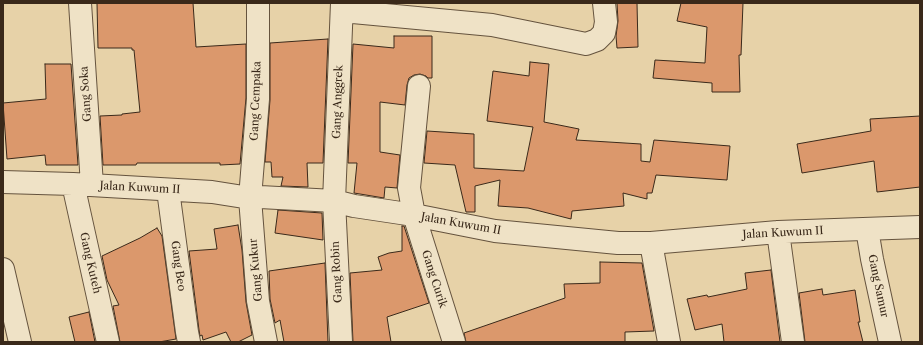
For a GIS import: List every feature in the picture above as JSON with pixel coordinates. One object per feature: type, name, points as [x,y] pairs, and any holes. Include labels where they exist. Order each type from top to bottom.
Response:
[{"type":"street","name":"Gang Soka","points":[[80,3],[82,185]]},
{"type":"street","name":"Gang Cempaka","points":[[250,198],[258,99],[258,3]]},
{"type":"street","points":[[342,7],[492,25],[586,44],[597,40],[604,33],[606,22],[604,3]]},
{"type":"street","name":"Gang Anggrek","points":[[334,201],[342,7]]},
{"type":"street","name":"Gang Curik","points":[[419,86],[409,188],[414,215],[454,342]]},
{"type":"street","name":"Jalan Kuwum II","points":[[3,182],[212,192],[250,198],[260,197],[334,201],[354,206],[414,215],[495,231],[612,242],[651,243],[778,232],[920,227]]},
{"type":"street","name":"Gang Kuteh","points":[[82,185],[108,342]]},
{"type":"street","name":"Gang Beo","points":[[168,190],[189,342]]},
{"type":"street","name":"Gang Kukur","points":[[250,198],[258,301],[266,342]]},
{"type":"street","name":"Gang Robin","points":[[334,201],[340,342]]},
{"type":"street","name":"Gang Samur","points":[[867,229],[890,342]]},
{"type":"street","points":[[778,232],[793,342]]},
{"type":"street","points":[[651,243],[669,342]]},
{"type":"street","points":[[3,269],[20,342]]},
{"type":"building","points":[[97,3],[193,3],[196,47],[246,44],[246,98],[240,164],[137,163],[136,165],[103,165],[100,116],[140,112],[134,50],[132,50],[132,48],[98,48]]},
{"type":"building","points":[[617,3],[637,3],[638,47],[617,48]]},
{"type":"building","points":[[681,3],[743,3],[741,55],[739,55],[740,92],[712,92],[712,83],[653,78],[655,60],[705,63],[707,27],[677,21]]},
{"type":"building","points":[[394,36],[432,36],[432,78],[428,78],[420,74],[409,78],[405,105],[380,102],[380,152],[400,155],[397,188],[385,187],[384,198],[354,193],[357,163],[348,163],[353,44],[394,48]]},
{"type":"building","points":[[328,39],[323,163],[307,163],[308,187],[281,186],[283,177],[272,177],[271,162],[265,162],[270,100],[270,43]]},
{"type":"building","points":[[530,62],[549,64],[544,122],[579,129],[576,140],[641,144],[641,161],[650,162],[654,140],[730,146],[727,180],[656,175],[652,193],[647,193],[647,199],[623,193],[624,206],[572,211],[571,219],[528,208],[498,206],[500,180],[475,186],[475,212],[466,212],[455,165],[424,163],[427,131],[474,134],[474,168],[524,171],[533,127],[487,121],[493,71],[529,76]]},
{"type":"building","points":[[45,64],[71,64],[78,165],[46,165],[45,155],[7,159],[3,103],[46,99]]},
{"type":"building","points":[[920,116],[920,187],[877,192],[874,161],[802,173],[797,144],[871,131],[870,119]]},
{"type":"building","points":[[278,210],[322,213],[323,240],[275,233]]},
{"type":"building","points":[[238,225],[242,250],[246,302],[252,335],[238,342],[231,342],[226,332],[203,340],[202,335],[200,336],[199,330],[189,251],[217,249],[214,229]]},
{"type":"building","points":[[402,226],[404,226],[429,303],[387,317],[391,342],[353,342],[350,273],[382,270],[378,257],[389,253],[402,251]]},
{"type":"building","points":[[157,228],[162,236],[176,339],[159,342],[120,342],[113,306],[119,305],[107,280],[102,256]]},
{"type":"building","points":[[600,262],[642,263],[654,331],[625,332],[625,342],[466,342],[464,333],[565,298],[564,284],[600,283]]},
{"type":"building","points":[[325,263],[328,342],[284,342],[280,320],[275,323],[270,299],[269,271]]},
{"type":"building","points":[[771,270],[780,342],[724,342],[722,324],[695,330],[687,299],[707,295],[708,297],[747,289],[745,273]]},
{"type":"building","points":[[822,289],[823,295],[855,290],[860,322],[858,322],[863,342],[805,342],[799,293]]},
{"type":"building","points":[[89,312],[95,342],[75,342],[69,317]]}]
